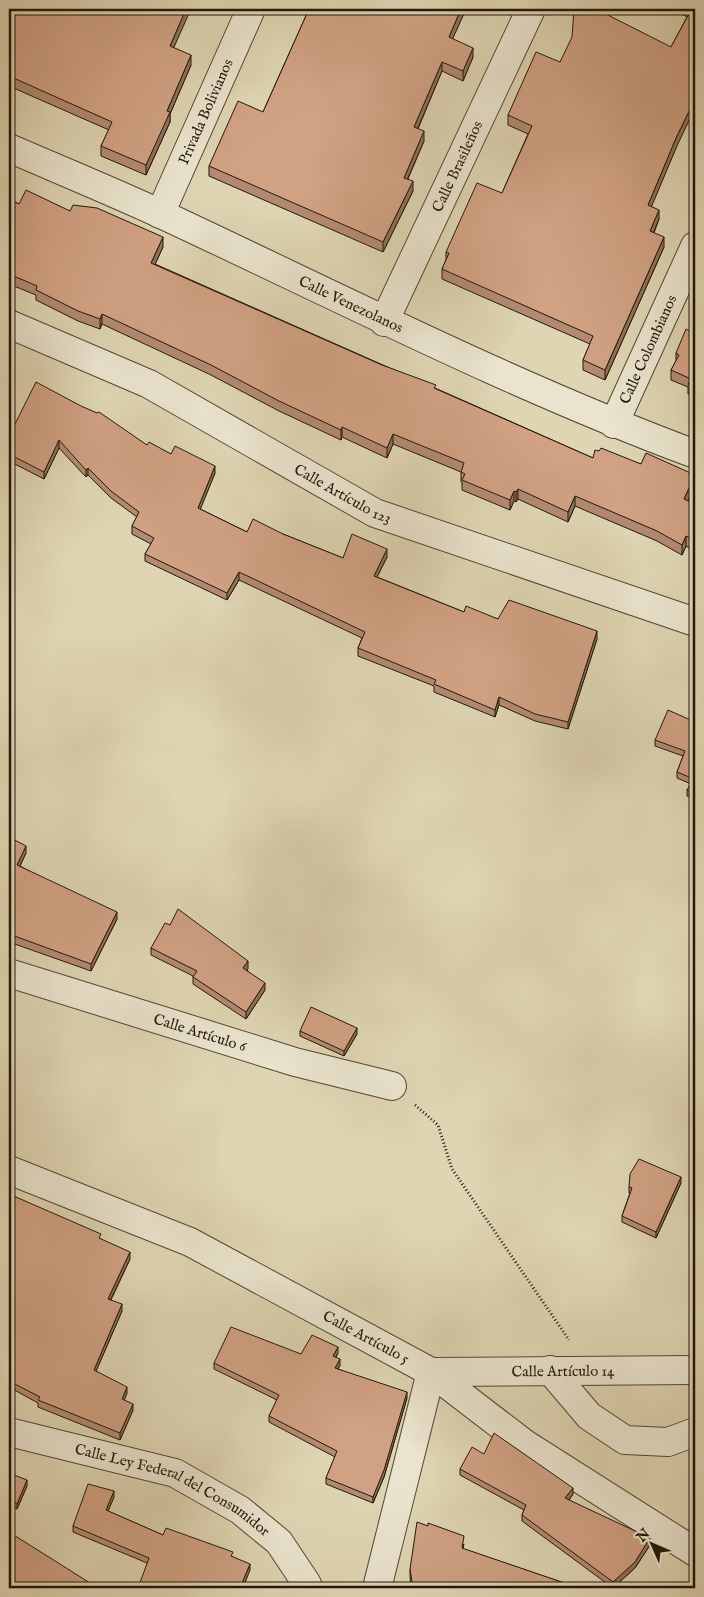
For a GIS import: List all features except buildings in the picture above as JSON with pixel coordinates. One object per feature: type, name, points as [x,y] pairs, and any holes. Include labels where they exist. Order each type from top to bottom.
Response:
[{"type":"street","name":"Privada Bolivianos","points":[[160,214],[251,9]]},
{"type":"street","name":"Calle Brasileños","points":[[384,322],[531,9]]},
{"type":"street","name":"Calle Venezolanos","points":[[9,148],[160,214],[384,322],[614,424],[695,454]]},
{"type":"street","name":"Calle Colombianos","points":[[614,424],[695,246]]},
{"type":"street","name":"Calle Artículo 123","points":[[9,324],[149,384],[375,513],[695,622]]},
{"type":"street","name":"Calle Artículo 6","points":[[9,973],[295,1062],[392,1086]]},
{"type":"street","name":"Calle Artículo 5","points":[[9,1170],[190,1242],[431,1372],[525,1444],[695,1552]]},
{"type":"street","name":"Calle Artículo 14","points":[[431,1372],[589,1369],[695,1370]]},
{"type":"street","points":[[550,1370],[589,1416],[625,1440],[668,1442],[695,1432]]},
{"type":"street","points":[[377,1588],[431,1372]]},
{"type":"street","name":"Calle Ley Federal del Consumidor","points":[[9,1432],[175,1473],[240,1510],[279,1542],[307,1584],[307,1588]]},
{"type":"path","points":[[392,1086],[438,1125],[452,1169],[589,1369]]}]
